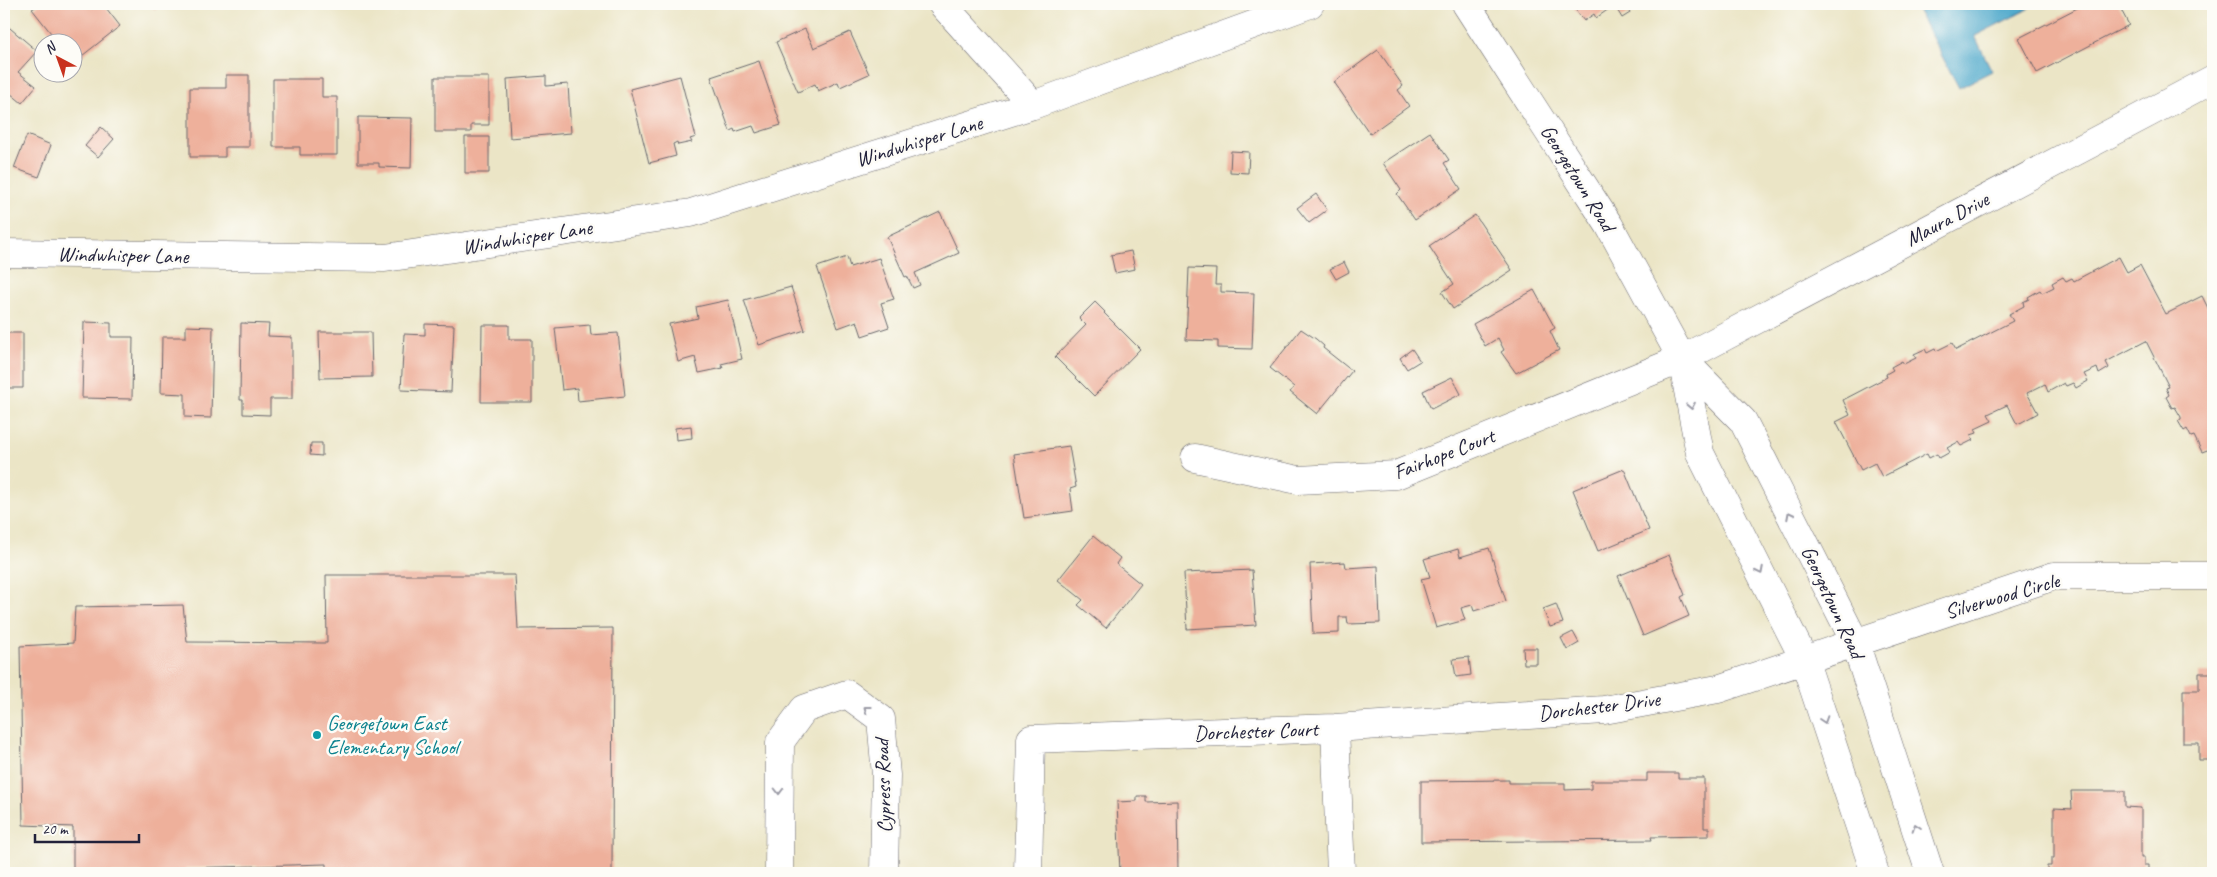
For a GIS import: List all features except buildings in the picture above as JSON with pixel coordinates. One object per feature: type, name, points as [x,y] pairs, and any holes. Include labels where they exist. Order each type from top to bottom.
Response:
[{"type":"street","points":[[942,4],[1033,105]]},
{"type":"street","name":"Windwhisper Lane","points":[[4,253],[385,258],[691,213],[1033,105],[1310,4]]},
{"type":"street","name":"Georgetown Road","points":[[1466,4],[1609,226],[1682,358],[1743,421],[1855,642],[1930,873]]},
{"type":"street","name":"Maura Drive","points":[[1682,358],[2213,79]]},
{"type":"street","name":"Georgetown Road","points":[[1682,358],[1700,453],[1804,659],[1876,873]]},
{"type":"street","name":"Fairhope Court","points":[[1195,458],[1298,480],[1396,475],[1682,358]]},
{"type":"street","name":"Silverwood Circle","points":[[1855,642],[2054,576],[2213,576]]},
{"type":"street","name":"Dorchester Drive","points":[[1336,728],[1604,710],[1718,689],[1855,642]]},
{"type":"street","name":"Cypress Road","points":[[779,873],[780,742],[804,709],[847,694],[881,719],[886,776],[884,873]]},
{"type":"street","name":"Dorchester Court","points":[[1028,873],[1031,739],[1336,728],[1341,873]]},
{"type":"water","points":[[1914,4],[2038,4],[1975,36],[1992,71],[1959,88]]},
{"type":"place","name":"Georgetown East Elementary School","points":[[317,735]]}]
